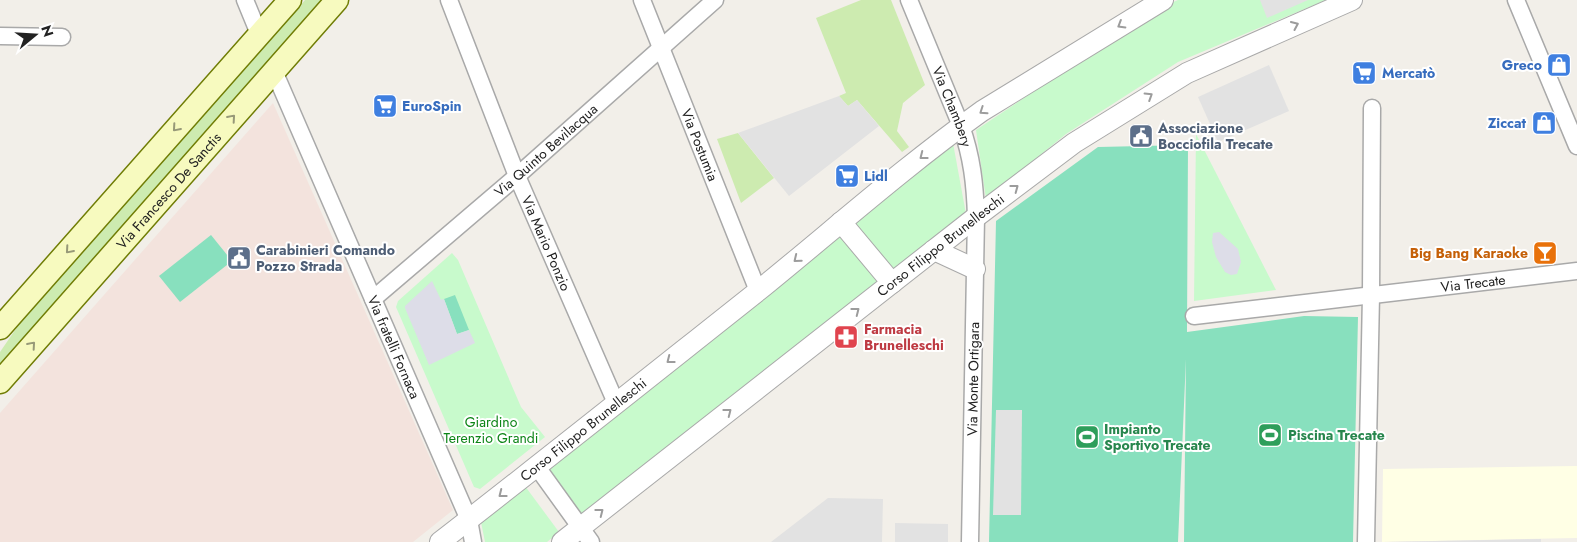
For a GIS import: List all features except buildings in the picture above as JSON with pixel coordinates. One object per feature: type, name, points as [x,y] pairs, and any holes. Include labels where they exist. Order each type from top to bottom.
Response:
[{"type":"main road","points":[[0,328],[290,0]]},
{"type":"main road","name":"Via Francesco De Sanctis","points":[[0,382],[337,0]]},
{"type":"street","points":[[245,0],[259,34]]},
{"type":"street","name":"Via Mario Ponzio","points":[[448,0],[517,176],[616,403]]},
{"type":"street","name":"Via Postumia","points":[[642,0],[758,290]]},
{"type":"street","name":"Via Quinto Bevilacqua","points":[[373,299],[517,176],[715,0]]},
{"type":"street","name":"Via Chambery","points":[[909,0],[967,143],[975,179],[976,217]]},
{"type":"street","name":"Corso Filippo Brunelleschi","points":[[562,542],[585,535],[892,283],[1074,143],[1187,73],[1352,0]]},
{"type":"street","points":[[1516,0],[1577,146]]},
{"type":"street","name":"Corso Filippo Brunelleschi","points":[[440,542],[961,126],[982,111],[1160,1]]},
{"type":"street","points":[[0,36],[62,37]]},
{"type":"street","name":"Via fratelli Fornaca","points":[[274,71],[469,520],[473,542]]},
{"type":"street","points":[[1366,542],[1371,295],[1372,108]]},
{"type":"street","name":"Via Monte Ortigara","points":[[970,542],[976,217]]},
{"type":"street","points":[[841,222],[892,283]]},
{"type":"street","points":[[934,250],[975,269]]},
{"type":"street","name":"Via Trecate","points":[[1194,316],[1577,271]]},
{"type":"street","points":[[537,466],[585,535]]},
{"type":"shaded area","points":[[1260,0],[1308,0],[1267,18]]},
{"type":"shaded area","points":[[1269,65],[1289,111],[1218,142],[1198,97]]},
{"type":"shaded area","points":[[839,96],[848,106],[857,100],[879,126],[789,196],[738,133]]},
{"type":"shaded area","name":"Carabinieri Comando Pozzo Strada","points":[[273,103],[453,510],[413,542],[0,542],[0,413]]},
{"type":"shaded area","points":[[1219,232],[1238,249],[1241,262],[1237,274],[1231,275],[1225,272],[1216,257],[1212,242],[1213,233]]},
{"type":"shaded area","points":[[432,281],[441,300],[444,299],[457,334],[469,330],[475,343],[429,365],[405,306]]},
{"type":"shaded area","points":[[996,410],[1022,410],[1021,515],[993,515]]},
{"type":"shaded area","points":[[1577,466],[1577,538],[1382,542],[1383,469]]},
{"type":"shaded area","points":[[828,498],[883,499],[882,542],[771,542]]},
{"type":"shaded area","points":[[895,523],[948,524],[948,542],[895,542]]},
{"type":"shaded area","points":[[1541,539],[1541,542],[1382,542]]},
{"type":"green space","points":[[305,0],[321,0],[0,364],[0,352],[24,317]]},
{"type":"green space","points":[[861,0],[891,0],[925,85],[903,103],[897,131],[909,147],[902,152],[857,100],[848,106],[839,96],[846,93],[816,18]]},
{"type":"green space","points":[[1178,0],[1326,0],[1178,62],[1066,134],[986,199],[976,130],[1157,9]]},
{"type":"green space","points":[[738,133],[774,178],[741,203],[717,139]]},
{"type":"green space","points":[[1196,134],[1276,290],[1194,301]]},
{"type":"green space","points":[[953,143],[966,214],[580,515],[545,473]]},
{"type":"green space","name":"Impianto Sportivo Trecate","points":[[1188,145],[1187,332],[1304,316],[1358,317],[1353,542],[1184,542],[1186,359],[1178,542],[989,542],[996,221],[1098,147]]},
{"type":"green space","points":[[211,235],[232,261],[180,302],[159,276]]},
{"type":"green space","name":"Giardino Terenzio Grandi","points":[[452,253],[458,260],[521,407],[545,437],[480,489],[474,487],[396,307],[398,301]]},
{"type":"green space","points":[[455,295],[469,330],[457,334],[444,299]]},
{"type":"green space","points":[[522,482],[559,532],[547,542],[485,542],[480,517]]},
{"type":"place","name":"Greco","points":[[1559,65]]},
{"type":"place","name":"Mercatò","points":[[1364,73]]},
{"type":"place","name":"EuroSpin","points":[[385,106]]},
{"type":"place","name":"Ziccat","points":[[1544,123]]},
{"type":"place","name":"Associazione Bocciofila Trecate","points":[[1141,136]]},
{"type":"place","name":"Lidl","points":[[847,176]]},
{"type":"place","name":"Big Bang Karaoke","points":[[1545,253]]},
{"type":"place","name":"Carabinieri Comando Pozzo Strada","points":[[239,258]]},
{"type":"place","name":"Farmacia Brunelleschi","points":[[846,337]]},
{"type":"place","name":"Piscina Trecate","points":[[1270,435]]},
{"type":"place","name":"Impianto Sportivo Trecate","points":[[1087,437]]}]
